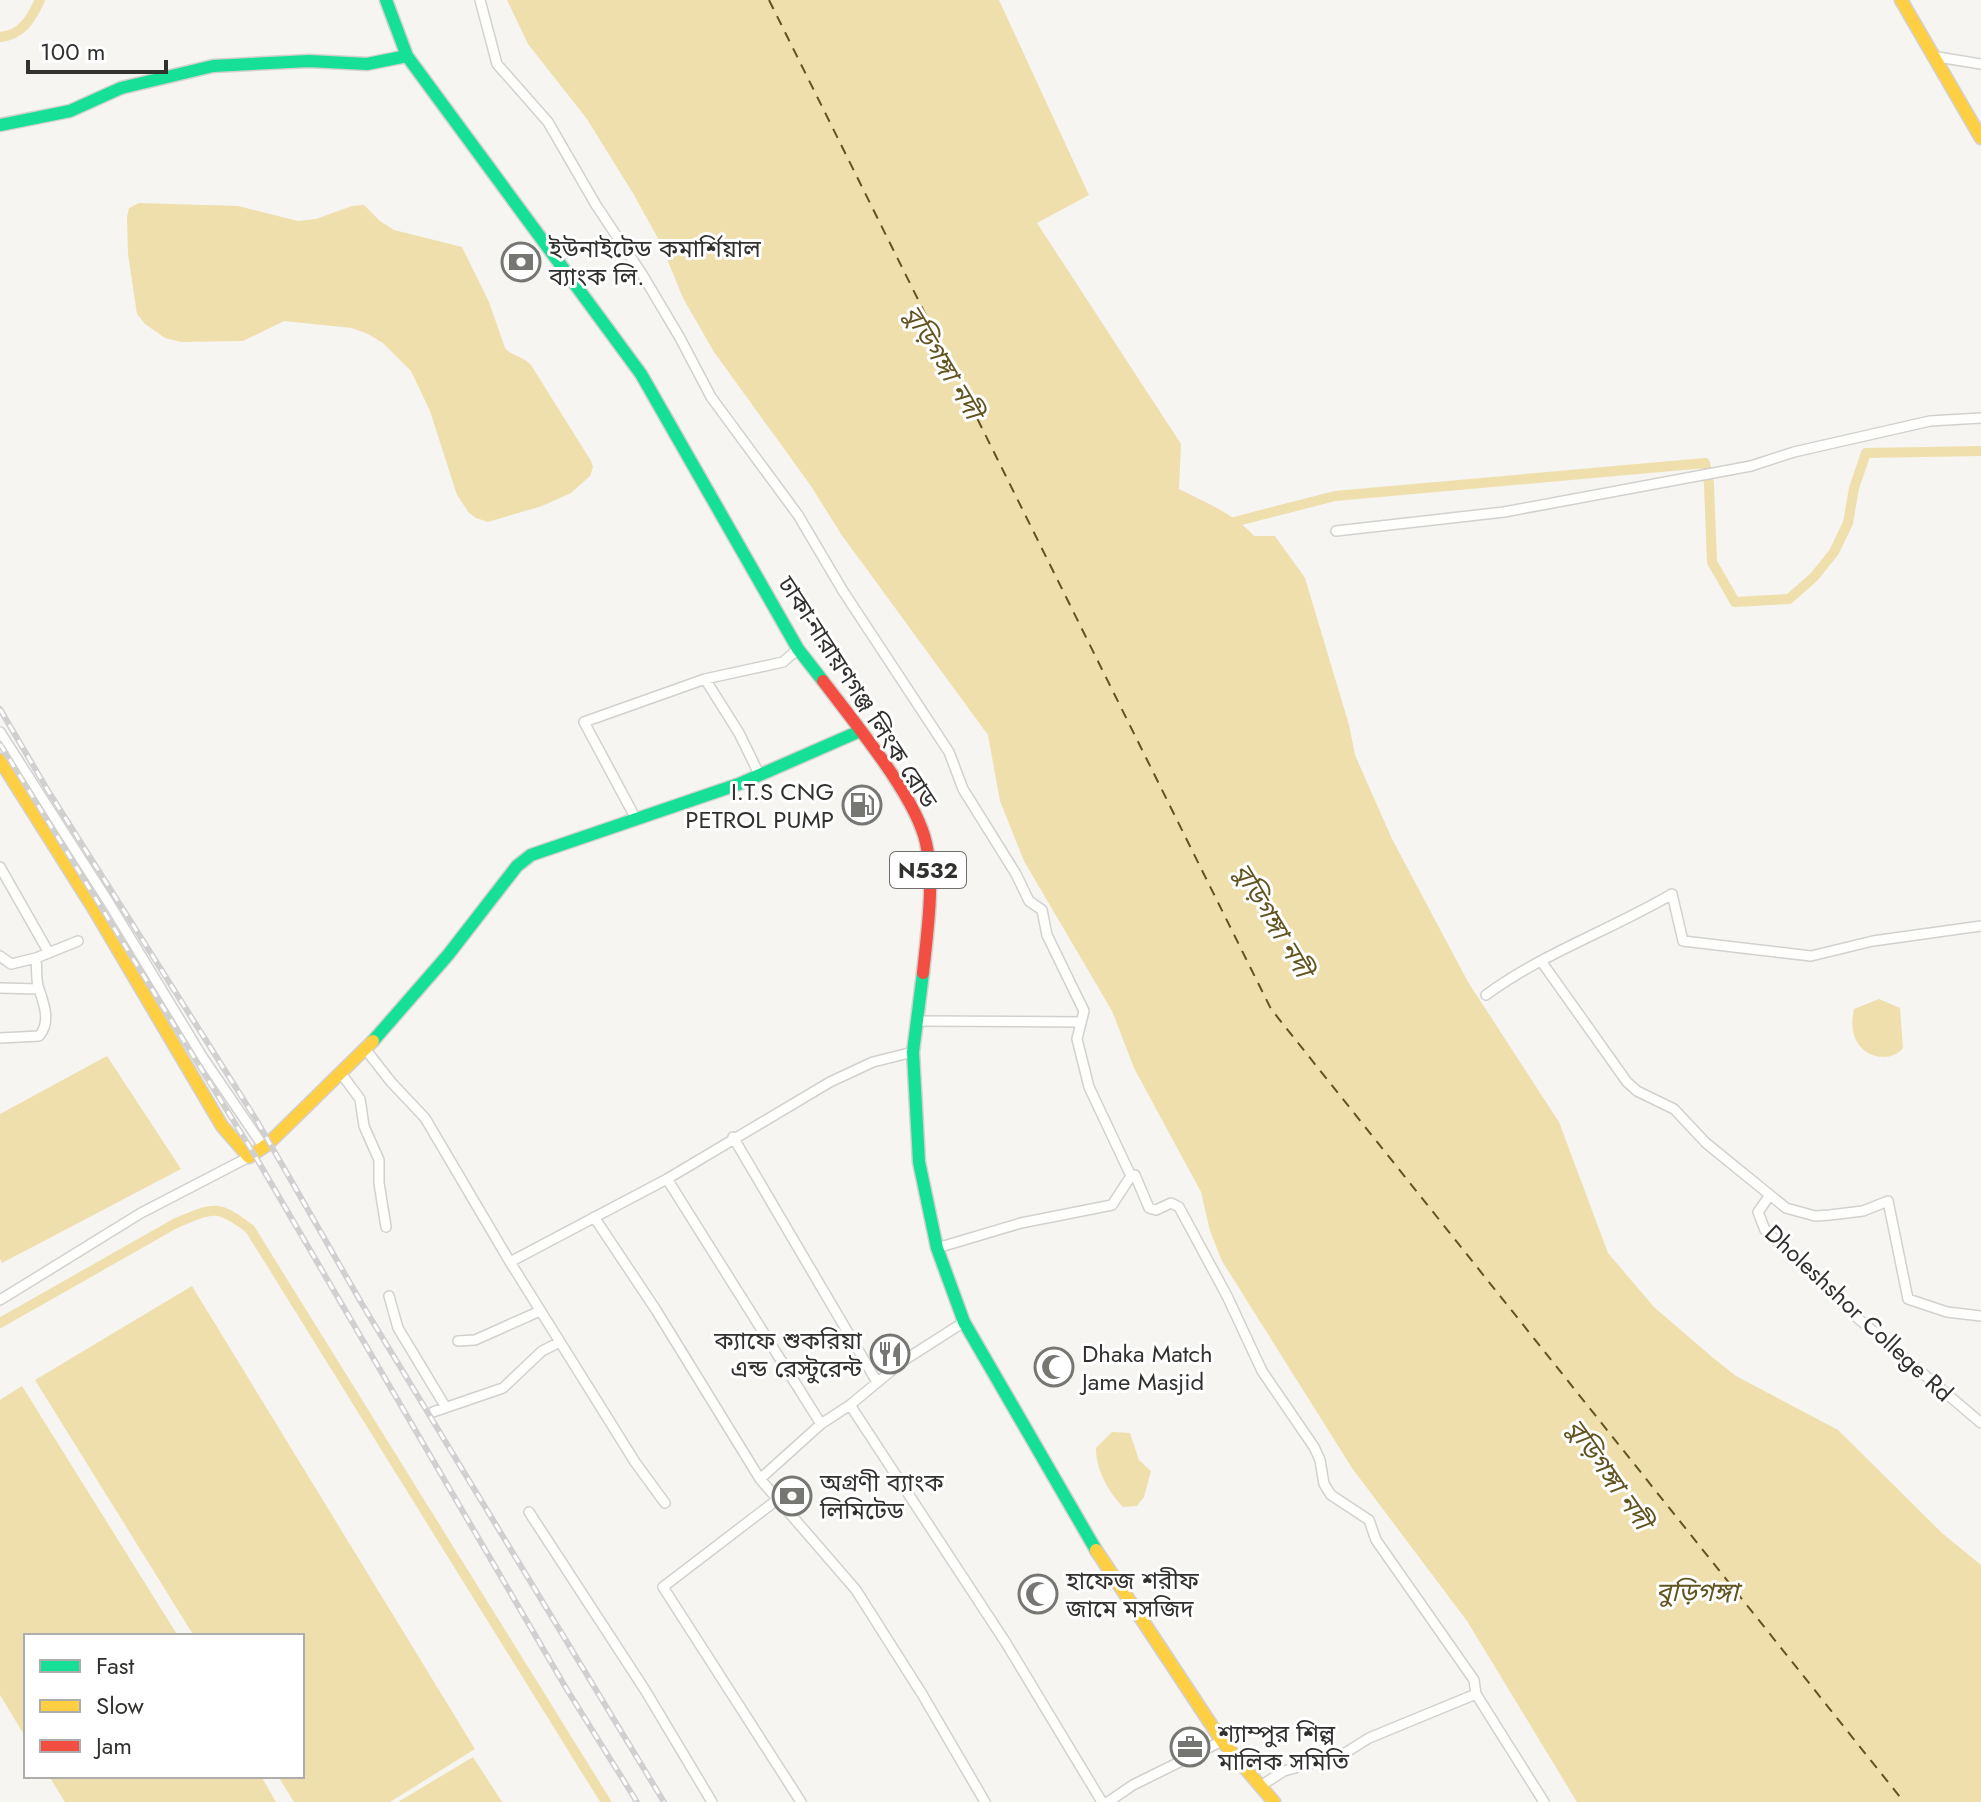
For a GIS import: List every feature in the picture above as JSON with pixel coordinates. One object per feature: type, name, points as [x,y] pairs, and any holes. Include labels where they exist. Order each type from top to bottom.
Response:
[{"type":"main road","name":"ঢাকা-নারায়ণগঞ্জ লিংক রোড","points":[[386,0],[407,56],[641,374],[798,649],[910,804],[926,842],[929,877],[926,944],[913,1052],[919,1162],[937,1248],[964,1322],[1089,1540],[1222,1741],[1274,1802]]},
{"type":"main road","points":[[1901,0],[1981,138]]},
{"type":"main road","points":[[0,125],[70,111],[121,88],[213,66],[309,61],[367,64],[407,56]]},
{"type":"main road","points":[[0,760],[94,909],[222,1126],[249,1157],[366,1050],[448,955],[517,866],[531,855],[760,776],[817,753],[860,731]]},
{"type":"street","points":[[480,0],[497,64],[548,122],[596,205],[673,325],[711,397],[798,515],[843,591],[949,752],[963,789],[1016,874],[1029,901],[1042,910],[1047,935],[1084,1011],[1077,1039],[1089,1087],[1131,1176]]},
{"type":"street","points":[[1932,56],[1981,64]]},
{"type":"street","points":[[1336,531],[1462,518],[1751,466],[1806,449],[1930,421],[1981,418]]},
{"type":"street","points":[[636,819],[584,722],[705,679],[783,662],[798,649]]},
{"type":"street","points":[[705,679],[739,733],[760,776]]},
{"type":"street","points":[[0,732],[203,1058],[263,1146]]},
{"type":"street","points":[[0,867],[49,953]]},
{"type":"street","points":[[1486,995],[1541,961],[1672,894],[1683,941],[1798,955],[1811,956],[1873,941],[1981,926]]},
{"type":"street","points":[[0,956],[11,964],[36,958],[78,941]]},
{"type":"street","points":[[0,1038],[42,1035],[46,1008],[39,989],[36,958]]},
{"type":"street","points":[[1541,961],[1627,1082],[1637,1091],[1674,1109],[1706,1143],[1786,1208],[1815,1216],[1863,1211],[1888,1201],[1908,1299],[1947,1312],[1981,1316]]},
{"type":"street","points":[[0,988],[39,989]]},
{"type":"street","points":[[917,1021],[1080,1022]]},
{"type":"street","points":[[366,1050],[425,1118],[540,1311],[635,1462],[665,1503]]},
{"type":"street","points":[[510,1262],[667,1179],[830,1082],[873,1062],[913,1052]]},
{"type":"street","points":[[340,1072],[360,1099],[364,1126],[379,1160],[386,1227]]},
{"type":"street","points":[[733,1137],[877,1382]]},
{"type":"street","points":[[0,1300],[141,1213],[249,1157]]},
{"type":"street","points":[[1131,1176],[1135,1175],[1149,1208],[1156,1210],[1171,1203],[1179,1207],[1227,1296],[1262,1371],[1314,1447],[1320,1460],[1324,1484],[1331,1495],[1369,1520],[1376,1540],[1474,1680],[1476,1694],[1544,1802]]},
{"type":"street","points":[[937,1248],[1021,1223],[1112,1205],[1131,1176]]},
{"type":"street","points":[[667,1179],[821,1424]]},
{"type":"street","name":"Dholeshshor College Rd","points":[[1770,1195],[1758,1212],[1765,1230],[1854,1315],[1981,1423]]},
{"type":"street","points":[[594,1217],[656,1310],[760,1479],[856,1590],[985,1802]]},
{"type":"street","points":[[389,1296],[398,1328],[445,1406]]},
{"type":"street","points":[[458,1341],[475,1340],[540,1311]]},
{"type":"street","points":[[760,1479],[821,1424],[850,1405],[903,1361],[964,1322]]},
{"type":"street","points":[[433,1412],[503,1388],[542,1351],[560,1342]]},
{"type":"street","points":[[850,1405],[1006,1643],[1105,1802],[1222,1741]]},
{"type":"street","points":[[778,1499],[663,1587],[801,1802]]},
{"type":"street","points":[[529,1512],[645,1690],[712,1802]]},
{"type":"street","points":[[1262,1785],[1284,1771],[1342,1755],[1369,1738],[1476,1694]]},
{"type":"water","name":"বুড়িগঙ্গা","points":[[507,0],[999,0],[1089,195],[1037,223],[1181,444],[1179,489],[1228,515],[1254,536],[1275,536],[1305,578],[1355,755],[1392,839],[1468,982],[1559,1122],[1608,1253],[1654,1307],[1712,1357],[1736,1376],[1838,1430],[1942,1533],[1981,1565],[1981,1802],[1577,1802],[1467,1621],[1352,1468],[1222,1261],[1210,1231],[1201,1192],[1134,1068],[1112,1011],[1024,861],[1000,801],[988,735],[841,534],[811,486],[714,352],[683,298],[660,242],[634,195],[587,119],[528,44]]},
{"type":"water","points":[[139,203],[238,206],[298,221],[364,205],[394,230],[462,247],[489,302],[505,348],[531,365],[591,461],[590,476],[571,493],[542,506],[488,522],[469,513],[457,495],[430,411],[411,371],[383,343],[368,334],[352,328],[284,321],[243,341],[181,342],[165,338],[137,314],[128,254],[127,217],[129,208]]},
{"type":"water","points":[[1879,999],[1900,1008],[1903,1048],[1892,1056],[1879,1057],[1866,1052],[1853,1030],[1854,1009]]},
{"type":"water","points":[[107,1056],[181,1169],[2,1263],[0,1114]]},
{"type":"water","points":[[192,1286],[475,1749],[390,1802],[294,1802],[279,1778],[304,1778],[304,1634],[193,1634],[35,1380]]},
{"type":"water","points":[[22,1386],[177,1634],[24,1634],[24,1735],[0,1695],[0,1400]]},
{"type":"water","points":[[1112,1432],[1130,1433],[1139,1460],[1151,1471],[1144,1497],[1137,1506],[1123,1507],[1101,1472],[1096,1448]]},
{"type":"water","points":[[473,1757],[502,1802],[398,1802]]},
{"type":"water","points":[[50,1778],[262,1778],[276,1802],[65,1802]]},
{"type":"waterway","points":[[0,37],[8,36],[25,25],[40,0]]},
{"type":"waterway","points":[[1226,524],[1335,496],[1705,463],[1709,484],[1712,562],[1735,602],[1789,599],[1814,577],[1834,552],[1848,523],[1854,488],[1866,453],[1981,451]]},
{"type":"waterway","points":[[0,1323],[176,1223],[198,1214],[221,1212],[250,1229],[606,1802]]},
{"type":"ferry route","points":[[769,0],[1271,1009],[1904,1802]]},
{"type":"railway","points":[[0,709],[47,789],[257,1121],[362,1304],[664,1802]]},
{"type":"railway","points":[[0,744],[254,1154],[566,1688],[637,1802]]},
{"type":"traffic: fast","points":[[386,0],[407,56],[641,374],[798,649],[823,681]]},
{"type":"traffic: fast","points":[[0,125],[70,111],[121,88],[213,66],[309,61],[367,64],[407,56]]},
{"type":"traffic: fast","points":[[373,1041],[448,955],[517,866],[531,855],[739,784],[860,731]]},
{"type":"traffic: fast","points":[[923,973],[913,1052],[919,1162],[937,1248],[964,1322],[1096,1550]]},
{"type":"traffic: slow","points":[[1901,0],[1981,138]]},
{"type":"traffic: slow","points":[[0,760],[94,909],[222,1126],[249,1157],[268,1144],[373,1041]]},
{"type":"traffic: slow","points":[[1096,1550],[1222,1741],[1274,1802]]},
{"type":"traffic: jam","points":[[823,681],[882,759],[920,824],[930,874],[923,973]]},
{"type":"place","name":"ইউনাইটেড কমার্শিয়াল ব্যাংক লি.","points":[[521,262]]},
{"type":"place","name":"I.T.S CNG PETROL PUMP","points":[[862,805]]},
{"type":"place","name":"ক্যাফে শুকরিয়া এন্ড রেস্টুরেন্ট","points":[[890,1354]]},
{"type":"place","name":"Dhaka Match Jame Masjid","points":[[1054,1367]]},
{"type":"place","name":"অগ্রণী ব্যাংক লিমিটেড","points":[[792,1496]]},
{"type":"place","name":"হাফেজ শরীফ জামে মসজিদ","points":[[1038,1594]]},
{"type":"place","name":"শ্যাম্পুর শিল্প মালিক সমিতি","points":[[1190,1747]]},
{"type":"water label","name":"বুড়িগঙ্গা নদী","points":[[943,362]]},
{"type":"water label","name":"বুড়িগঙ্গা নদী","points":[[1273,920]]},
{"type":"water label","name":"বুড়িগঙ্গা নদী","points":[[1609,1474]]}]
